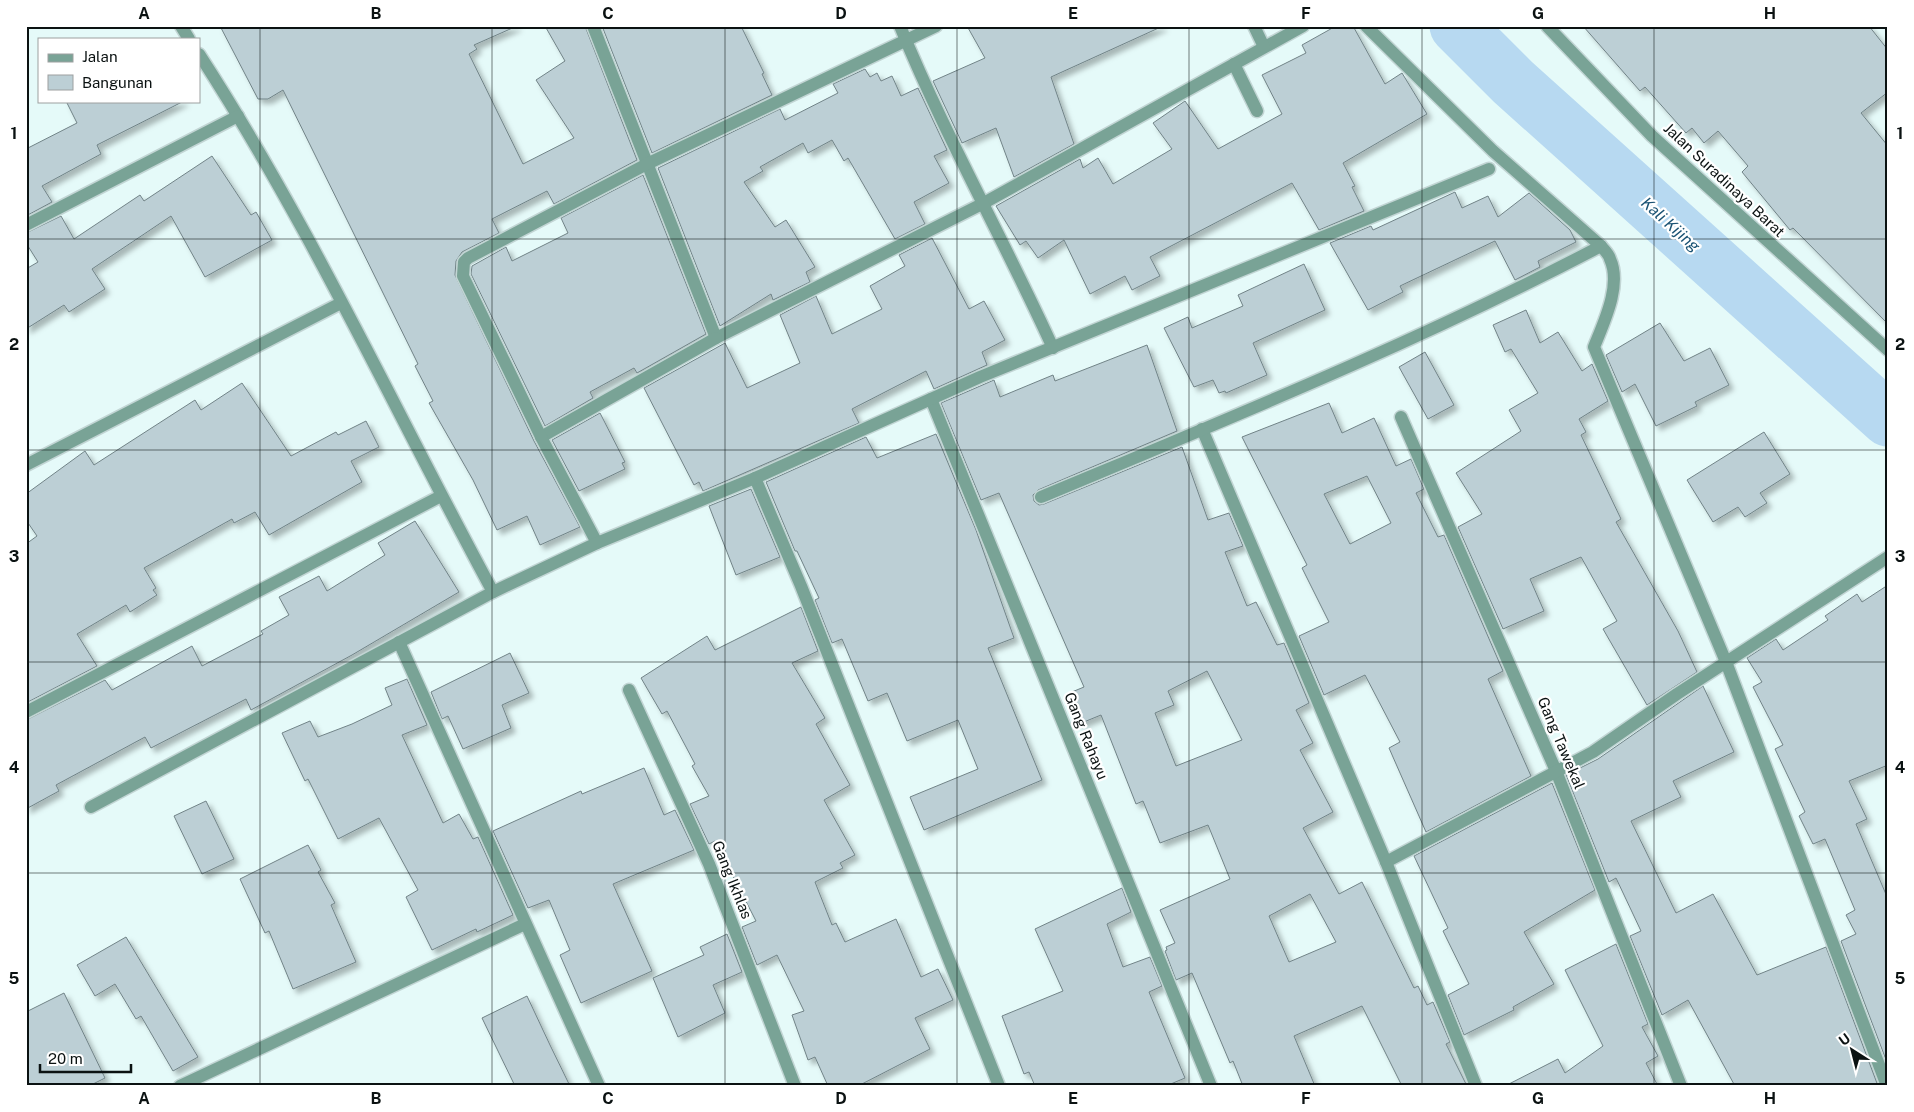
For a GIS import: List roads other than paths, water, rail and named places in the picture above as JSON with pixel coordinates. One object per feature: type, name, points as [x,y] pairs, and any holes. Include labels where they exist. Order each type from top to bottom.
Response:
[{"type":"street","points":[[181,26],[188,38]]},
{"type":"street","points":[[592,26],[716,338]]},
{"type":"street","points":[[900,26],[982,204],[1017,268],[1053,348]]},
{"type":"street","points":[[597,543],[541,437],[463,276],[462,266],[468,258],[647,164],[906,42],[936,26]]},
{"type":"street","points":[[1254,26],[1264,47]]},
{"type":"street","points":[[541,437],[716,338],[982,204],[1303,26]]},
{"type":"street","points":[[1366,26],[1493,150],[1601,246],[1610,258],[1615,279],[1605,321],[1594,347],[1726,662],[1887,1086]]},
{"type":"street","name":"Jalan Suradinaya Barat","points":[[1547,26],[1652,136],[1888,350]]},
{"type":"street","points":[[200,56],[238,116],[341,303],[493,592]]},
{"type":"street","points":[[1234,64],[1257,111]]},
{"type":"street","points":[[26,225],[238,116]]},
{"type":"street","points":[[91,807],[493,592],[597,543],[755,478],[931,399],[1489,169]]},
{"type":"street","points":[[1041,497],[1453,319],[1601,246]]},
{"type":"street","points":[[26,465],[341,303]]},
{"type":"street","name":"Gang Rahayu","points":[[931,399],[1211,1086]]},
{"type":"street","name":"Gang Tawekal","points":[[1401,417],[1556,771],[1681,1086]]},
{"type":"street","points":[[1202,429],[1386,862],[1476,1086]]},
{"type":"street","points":[[755,478],[804,595],[999,1086]]},
{"type":"street","points":[[26,712],[441,496]]},
{"type":"street","points":[[1386,862],[1593,752],[1726,662],[1888,557]]},
{"type":"street","points":[[399,642],[599,1086]]},
{"type":"street","name":"Gang Ikhlas","points":[[629,690],[709,864],[794,1086]]},
{"type":"street","points":[[180,1086],[525,924]]},
{"type":"waterway","name":"Kali Kijing","points":[[1457,26],[1513,82],[1888,419]]}]
